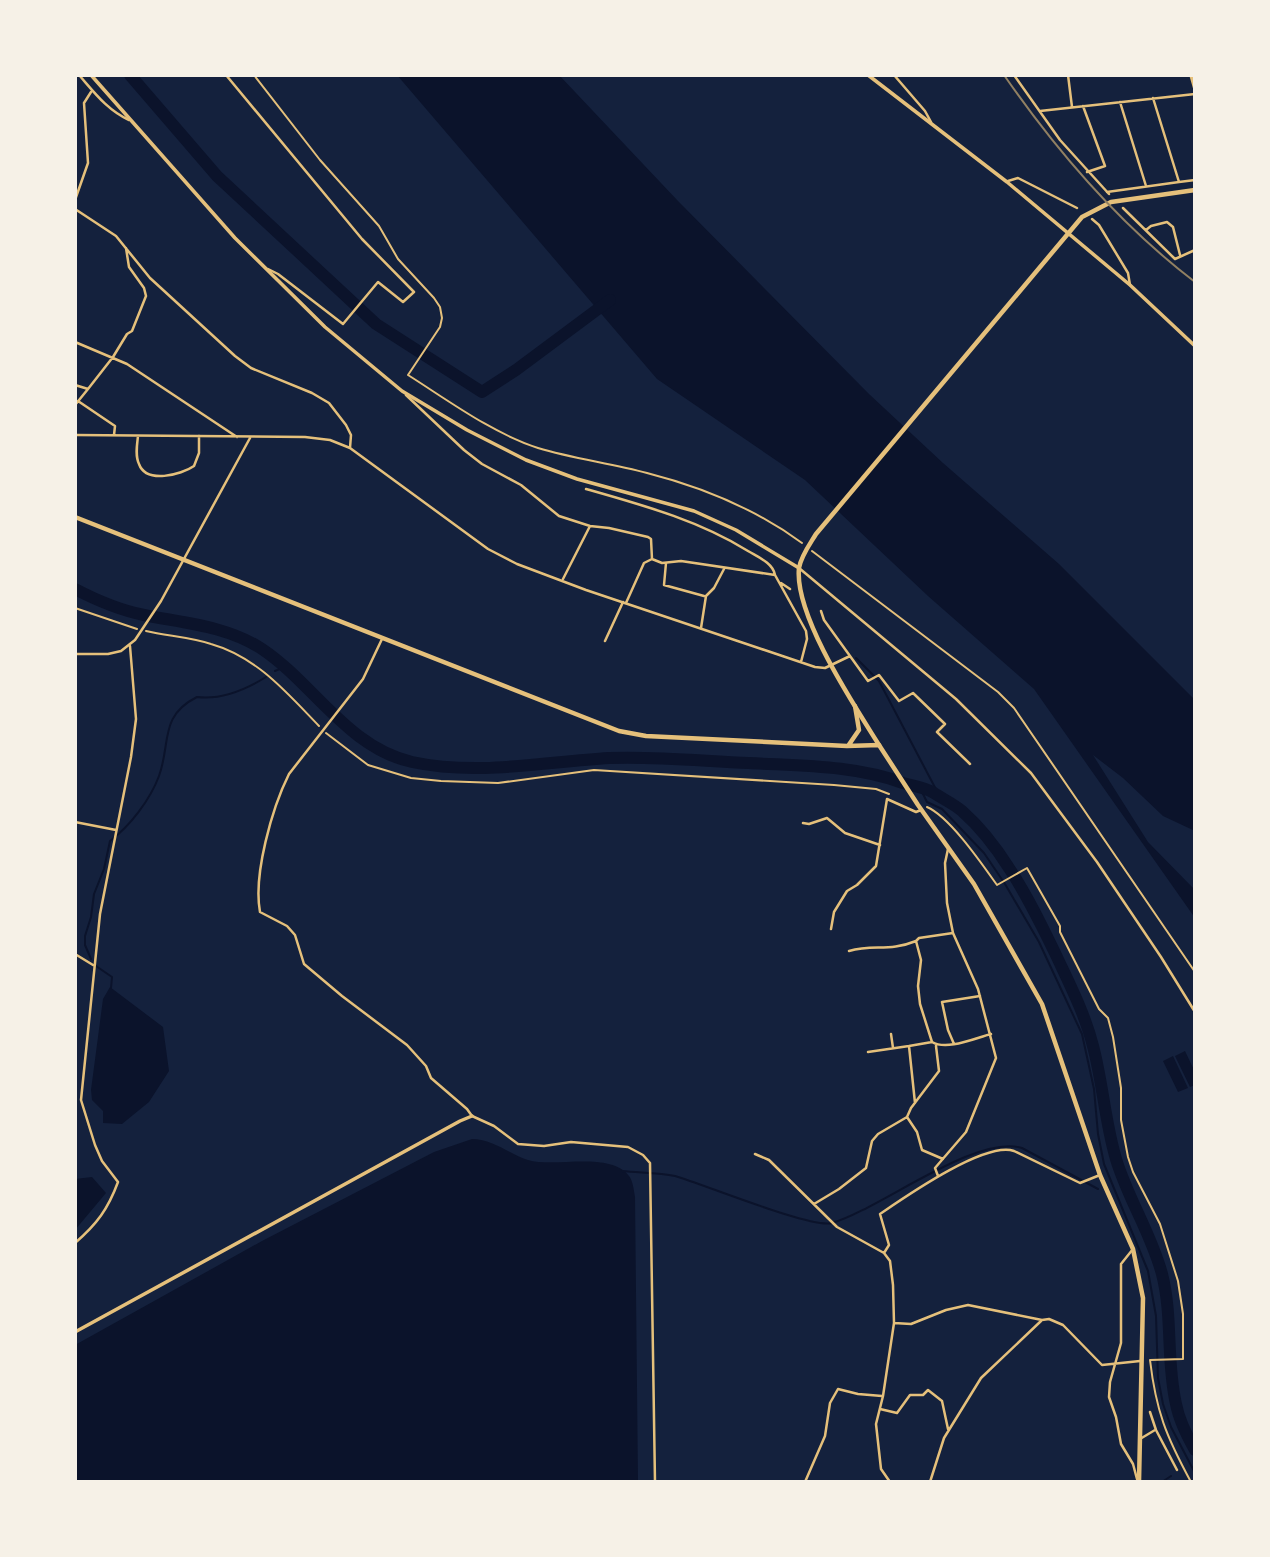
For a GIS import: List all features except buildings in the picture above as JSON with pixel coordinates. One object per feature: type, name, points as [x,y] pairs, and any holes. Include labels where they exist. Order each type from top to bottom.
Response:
[{"type":"main road","points":[[1139,1482],[1143,1298],[1133,1249],[1100,1175],[1042,1004],[984,900],[918,806],[831,665],[804,602],[800,566],[816,534],[1082,217],[1111,202],[1195,190]]},
{"type":"main road","points":[[75,517],[619,731],[646,736],[847,746],[879,745]]},
{"type":"main road","points":[[847,746],[859,730],[855,706]]},
{"type":"street","points":[[79,75],[91,92],[120,116],[129,120]]},
{"type":"street","points":[[91,75],[204,205],[265,267],[325,327],[402,391],[461,447],[482,464],[521,485],[559,516],[590,526],[648,537],[651,539],[652,559]]},
{"type":"street","points":[[226,75],[353,229],[414,292],[403,302],[378,282],[343,324],[265,267]]},
{"type":"street","points":[[868,75],[1006,182],[1130,285],[1195,345]]},
{"type":"street","points":[[894,75],[925,111],[934,128]]},
{"type":"street","points":[[1014,75],[1060,140],[1108,193],[1195,180]]},
{"type":"street","points":[[1017,79],[1022,75]]},
{"type":"street","points":[[1068,75],[1072,107]]},
{"type":"street","points":[[1040,111],[1195,92],[1191,75]]},
{"type":"street","points":[[75,200],[88,163],[84,103],[91,92]]},
{"type":"street","points":[[1153,98],[1179,182]]},
{"type":"street","points":[[1121,102],[1146,186]]},
{"type":"street","points":[[1083,106],[1105,166],[1087,172]]},
{"type":"street","points":[[1006,182],[1017,178],[1077,208]]},
{"type":"street","points":[[1122,208],[1175,259],[1195,250]]},
{"type":"street","points":[[75,209],[116,236],[150,278],[235,356],[251,368],[329,402],[346,425],[351,436],[350,448]]},
{"type":"street","points":[[1092,219],[1099,225],[1128,273],[1130,285]]},
{"type":"street","points":[[1146,230],[1167,222],[1173,227],[1180,257]]},
{"type":"street","points":[[114,435],[112,424],[77,403],[113,357],[127,334],[132,331],[146,299],[144,288],[129,267],[129,256],[125,247]]},
{"type":"street","points":[[75,342],[113,357],[146,376],[237,437]]},
{"type":"street","points":[[75,385],[88,389]]},
{"type":"street","points":[[402,391],[467,430],[526,460],[577,479],[653,498],[716,520],[800,566],[956,699],[1031,773],[1097,862],[1195,1012]]},
{"type":"street","points":[[75,435],[305,437],[330,440],[350,448],[488,550],[517,564],[820,668],[850,656]]},
{"type":"street","points":[[138,436],[139,466],[148,474],[156,476],[173,475],[194,466],[199,453],[199,436]]},
{"type":"street","points":[[75,654],[108,654],[130,646],[161,601],[250,438]]},
{"type":"street","points":[[586,489],[672,514],[719,533],[769,565],[806,631],[807,639],[801,662]]},
{"type":"street","points":[[563,580],[590,526]]},
{"type":"street","points":[[605,641],[644,562],[652,559],[666,563],[681,561],[775,575]]},
{"type":"street","points":[[666,563],[664,585],[705,596]]},
{"type":"street","points":[[701,628],[705,596],[714,588],[724,569]]},
{"type":"street","points":[[778,582],[790,589]]},
{"type":"street","points":[[821,611],[824,620],[868,681],[879,675],[899,701],[912,692],[945,724],[937,732],[970,764]]},
{"type":"street","points":[[382,639],[363,679],[289,774],[269,824],[258,891],[260,912],[287,926],[295,935],[304,964],[407,1045],[441,1088],[472,1116],[494,1126],[518,1144],[544,1146],[571,1142],[628,1147],[643,1155],[650,1163],[655,1482]]},
{"type":"street","points":[[75,1243],[103,1216],[118,1182],[102,1161],[81,1100],[93,965],[102,902],[136,719],[130,646]]},
{"type":"street","points":[[831,929],[834,912],[847,891],[876,866],[887,799],[916,812],[918,806]]},
{"type":"street","points":[[803,824],[829,818],[836,828],[845,833],[880,845]]},
{"type":"street","points":[[75,822],[116,830]]},
{"type":"street","points":[[938,1176],[935,1168],[966,1132],[996,1058],[980,996],[953,933],[947,903],[945,863],[948,849]]},
{"type":"street","points":[[849,951],[860,948],[895,948],[919,938],[953,933]]},
{"type":"street","points":[[814,1204],[839,1189],[866,1167],[872,1141],[878,1134],[907,1118],[939,1071],[936,1046],[932,1042],[920,1004],[918,986],[921,960],[916,941]]},
{"type":"street","points":[[75,954],[93,965]]},
{"type":"street","points":[[954,1044],[942,1002],[980,996]]},
{"type":"street","points":[[891,1034],[892,1048]]},
{"type":"street","points":[[936,1046],[991,1034]]},
{"type":"street","points":[[868,1052],[932,1042]]},
{"type":"street","points":[[909,1046],[915,1103]]},
{"type":"street","points":[[75,1332],[472,1116]]},
{"type":"street","points":[[907,1118],[917,1132],[922,1150],[944,1159]]},
{"type":"street","points":[[884,1253],[889,1245],[880,1214],[938,1176],[984,1155],[1008,1149],[1080,1183],[1100,1175]]},
{"type":"street","points":[[755,1154],[769,1160],[837,1227],[884,1253],[890,1261],[894,1323],[876,1424],[881,1469],[890,1482]]},
{"type":"street","points":[[1133,1249],[1121,1264],[1121,1343],[1109,1397],[1121,1444],[1133,1464],[1139,1482]]},
{"type":"street","points":[[894,1323],[911,1324],[946,1310],[968,1305],[1042,1320],[1049,1319],[1063,1325],[1102,1365],[1142,1361]]},
{"type":"street","points":[[930,1482],[949,1430],[988,1369],[1042,1320]]},
{"type":"street","points":[[806,1482],[825,1436],[830,1403],[838,1389],[883,1396]]},
{"type":"street","points":[[880,1409],[897,1413],[910,1395],[923,1395],[928,1390],[942,1401],[946,1428],[949,1430]]},
{"type":"street","points":[[1150,1412],[1156,1430],[1177,1470]]},
{"type":"street","points":[[1140,1439],[1156,1430]]},
{"type":"path","points":[[75,608],[143,629],[209,643],[242,657],[281,686],[324,729],[368,765],[411,778],[498,783],[594,770],[863,787],[876,789],[896,799]]},
{"type":"path","points":[[918,806],[935,811],[956,831],[997,885],[1027,868],[1060,926],[1060,932],[1094,1000],[1108,1018],[1118,1062],[1121,1120],[1128,1157],[1160,1224],[1178,1281],[1185,1343],[1183,1359],[1150,1360],[1157,1409],[1169,1443],[1191,1482]]},
{"type":"water","points":[[397,75],[559,75],[678,201],[869,394],[1059,564],[1195,700],[1195,831],[1163,816],[1123,778],[1093,755],[1148,842],[1195,890],[1195,918],[1034,689],[928,596],[805,480],[657,379]]},
{"type":"water","points":[[110,987],[163,1027],[169,1071],[149,1102],[122,1124],[103,1123],[103,1111],[92,1100],[91,1090],[103,999]]},
{"type":"water","points":[[1185,1051],[1195,1072],[1195,1085],[1190,1087],[1175,1056]]},
{"type":"water","points":[[1173,1056],[1188,1088],[1178,1092],[1163,1061]]},
{"type":"water","points":[[472,1139],[494,1144],[528,1160],[609,1164],[620,1168],[630,1178],[635,1197],[638,1482],[75,1482],[75,1345],[262,1241],[434,1152]]},
{"type":"water","points":[[92,1177],[106,1193],[75,1230],[75,1179]]},
{"type":"waterway","points":[[130,75],[217,176],[376,324],[482,392],[610,300]]},
{"type":"waterway","points":[[75,589],[126,611],[205,626],[249,641],[280,663],[350,729],[389,755],[412,762],[486,768],[609,758],[644,758],[827,767],[884,777],[923,788],[959,808],[993,846],[1022,889],[1086,1022],[1116,1159],[1162,1274],[1173,1388],[1179,1416],[1195,1450]]},
{"type":"waterway","points":[[856,658],[879,681],[940,797]]},
{"type":"waterway","points":[[275,671],[284,667]]},
{"type":"waterway","points":[[91,959],[85,945],[85,936],[110,841],[139,812],[155,785],[163,764],[171,722],[185,704],[197,697],[233,693],[266,677]]},
{"type":"waterway","points":[[920,788],[927,802],[942,809],[984,853],[1005,884],[1039,942],[1082,1034],[1094,1089],[1104,1164],[1148,1271],[1156,1316],[1158,1378],[1163,1404],[1171,1427],[1195,1473]]},
{"type":"waterway","points":[[96,966],[112,977],[111,988]]},
{"type":"waterway","points":[[622,1171],[675,1176],[781,1213],[821,1223],[832,1223],[852,1215],[954,1162],[1002,1147],[1022,1148],[1098,1189]]},
{"type":"waterway","points":[[1162,1482],[1171,1476]]},
{"type":"railway","points":[[1004,75],[1046,132],[1091,186],[1115,212],[1195,282]]}]
